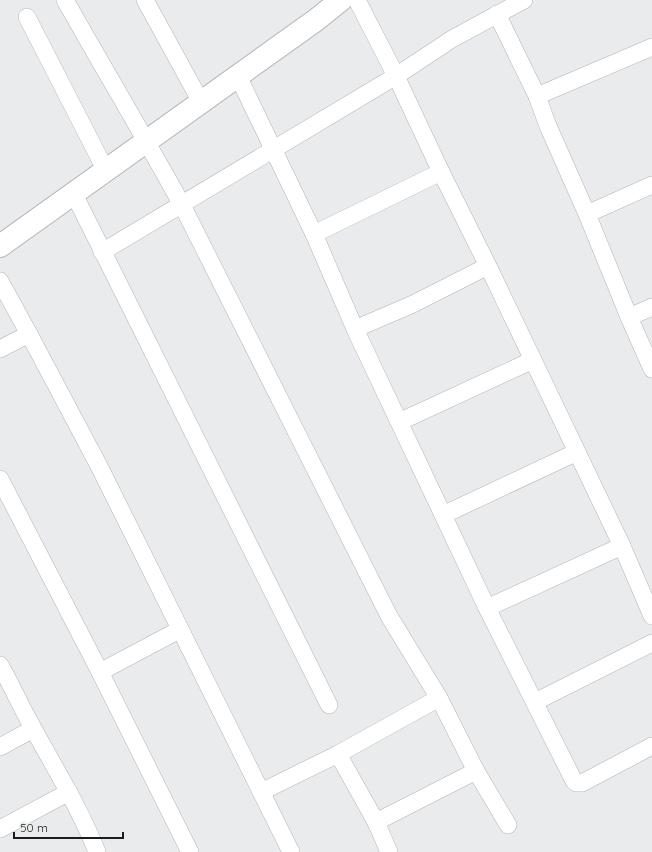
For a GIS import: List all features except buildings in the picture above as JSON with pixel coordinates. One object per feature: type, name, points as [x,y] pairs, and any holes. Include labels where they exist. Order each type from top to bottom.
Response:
[{"type":"street","points":[[66,0],[105,72],[182,205],[389,616],[439,698],[476,771],[508,824]]},
{"type":"street","points":[[145,0],[201,102]]},
{"type":"street","points":[[356,0],[396,76],[440,172],[488,266],[622,546],[652,616]]},
{"type":"street","points":[[102,252],[396,76],[452,39],[524,0]]},
{"type":"street","points":[[0,246],[238,76],[329,4]]},
{"type":"street","points":[[497,14],[537,96],[548,126],[628,317],[652,369]]},
{"type":"street","points":[[27,17],[106,171]]},
{"type":"street","points":[[537,96],[652,47]]},
{"type":"street","points":[[238,76],[314,234],[355,329],[487,608],[574,781],[576,783],[582,783],[652,746]]},
{"type":"street","points":[[314,234],[440,172]]},
{"type":"street","points":[[586,214],[652,185]]},
{"type":"street","points":[[74,194],[329,705]]},
{"type":"street","points":[[355,329],[413,304],[488,266]]},
{"type":"street","points":[[0,281],[100,468],[290,852]]},
{"type":"street","points":[[628,317],[652,307]]},
{"type":"street","points":[[0,349],[29,334]]},
{"type":"street","points":[[399,422],[533,360]]},
{"type":"street","points":[[443,515],[577,452]]},
{"type":"street","points":[[0,479],[100,672],[190,852]]},
{"type":"street","points":[[487,608],[622,546]]},
{"type":"street","points":[[100,672],[179,630]]},
{"type":"street","points":[[535,702],[652,643]]},
{"type":"street","points":[[1,668],[68,792],[97,852]]},
{"type":"street","points":[[261,792],[338,754],[439,698]]},
{"type":"street","points":[[0,747],[33,729]]},
{"type":"street","points":[[338,754],[376,822],[389,852]]},
{"type":"street","points":[[376,822],[476,771]]},
{"type":"street","points":[[0,829],[68,792]]}]
